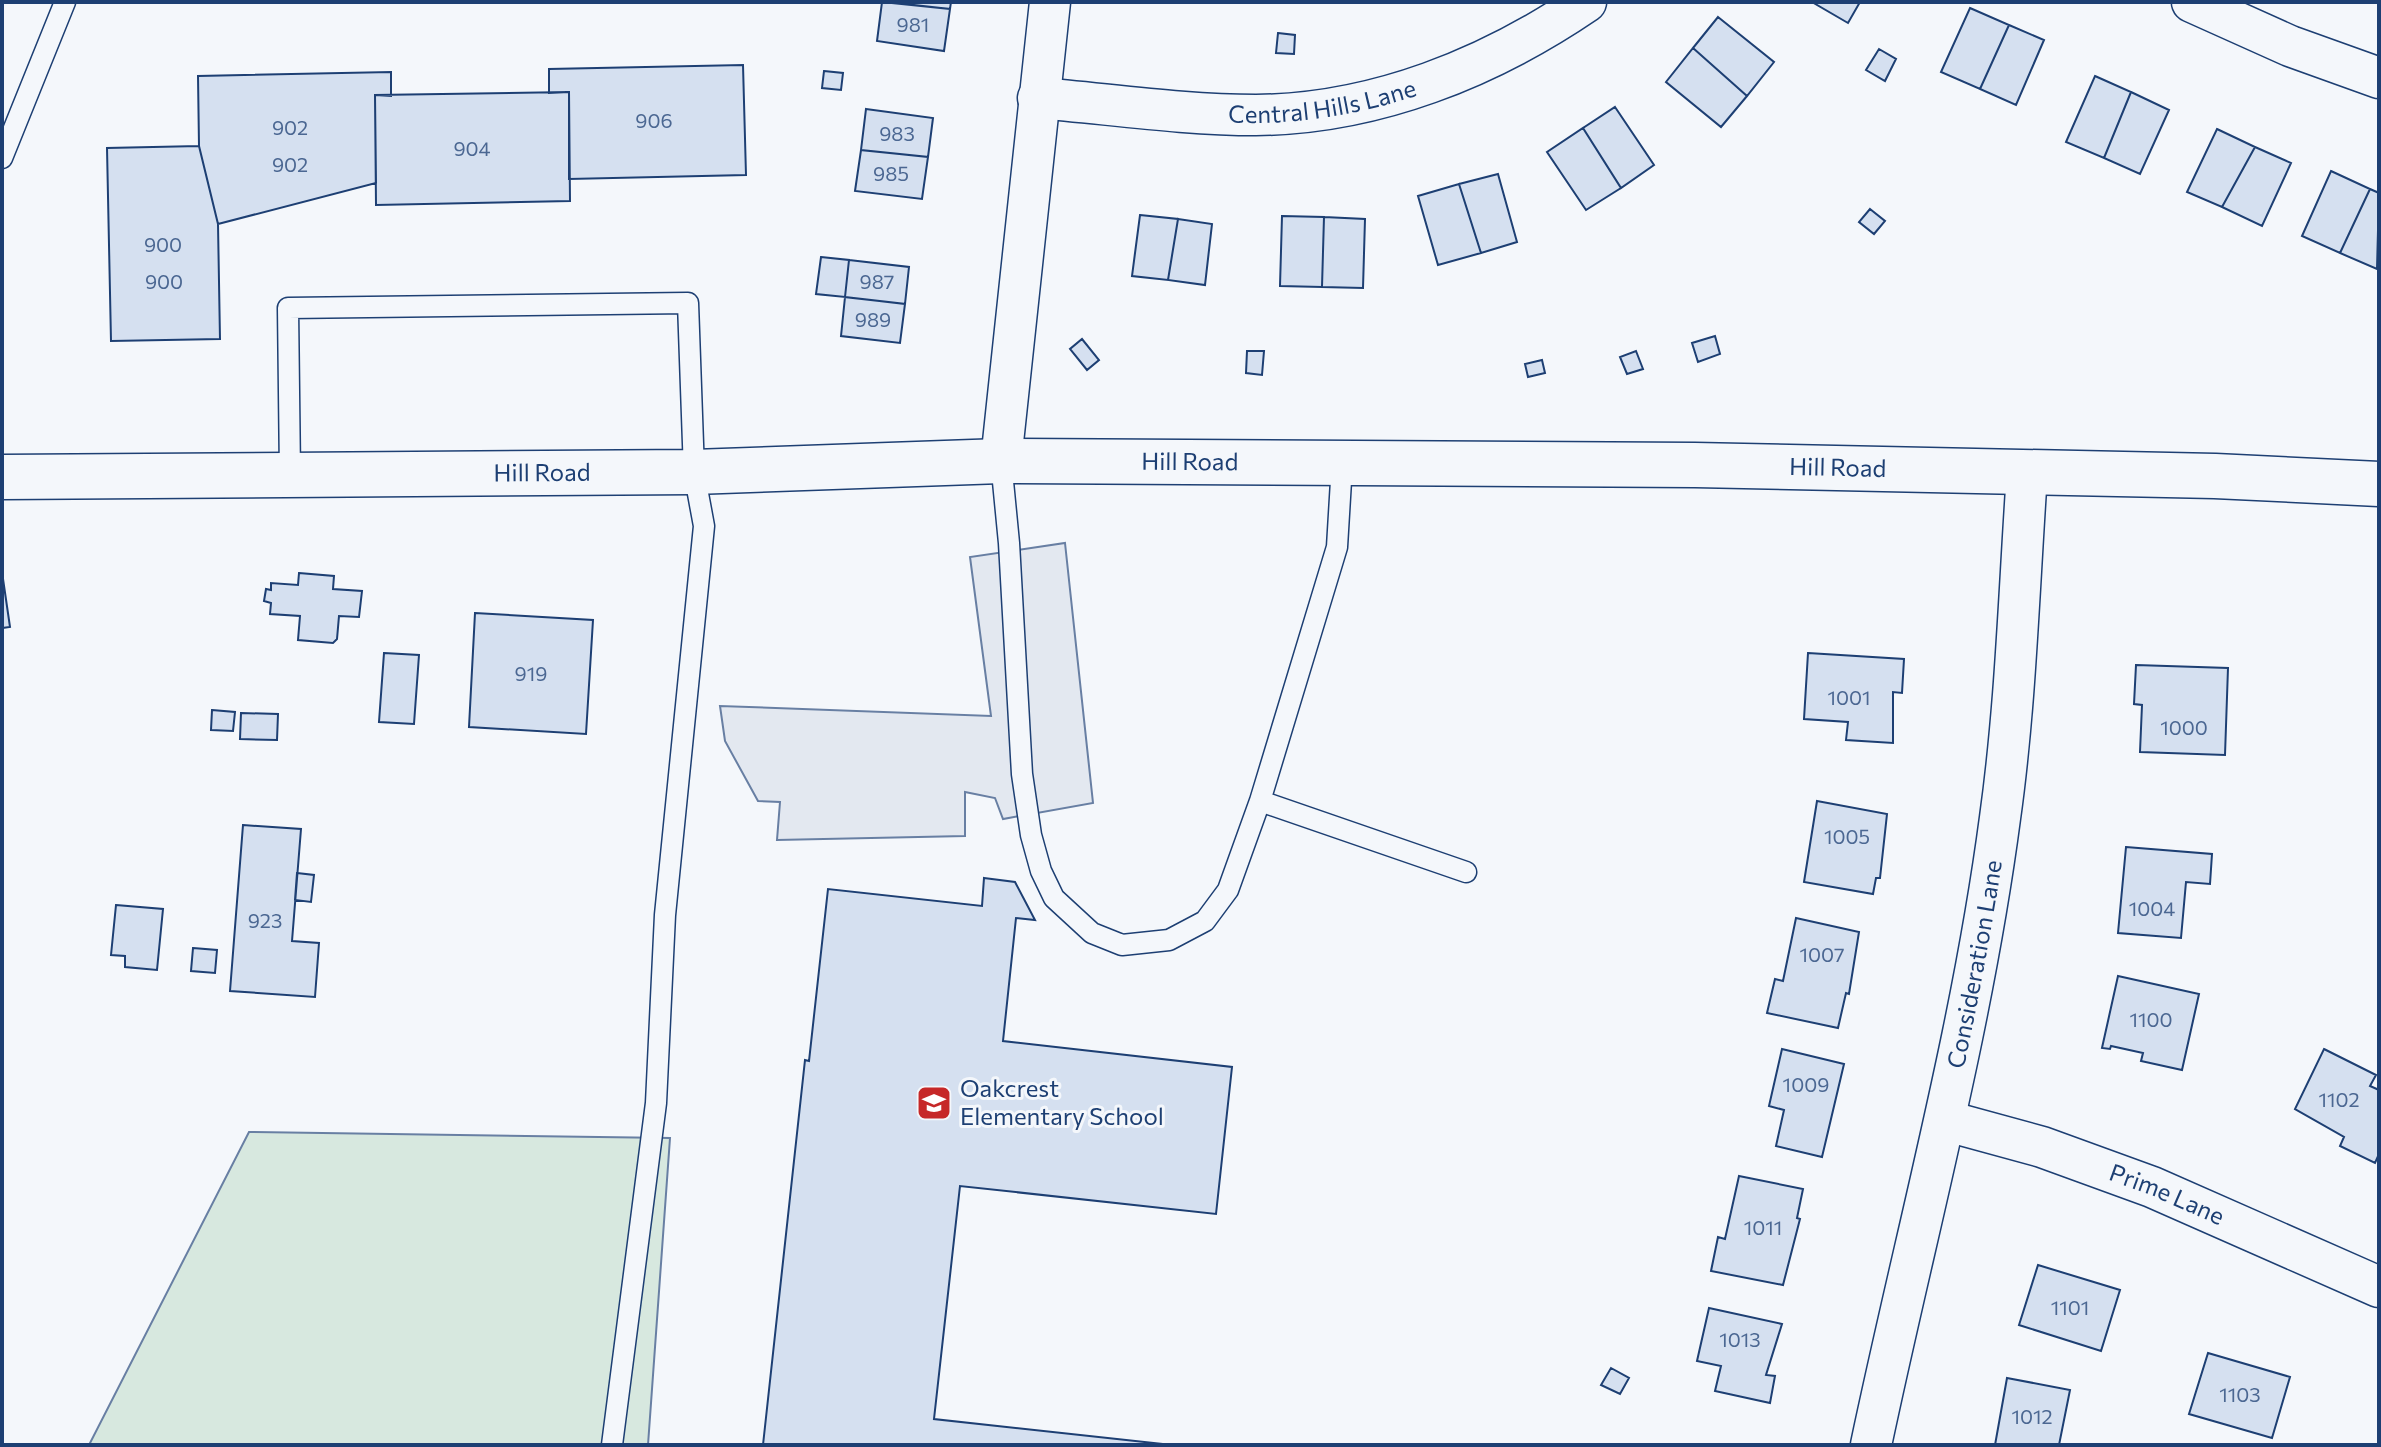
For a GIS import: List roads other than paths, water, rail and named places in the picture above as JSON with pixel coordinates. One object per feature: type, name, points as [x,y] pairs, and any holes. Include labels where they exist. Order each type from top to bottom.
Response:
[{"type":"street","points":[[1001,461],[1050,2]]},
{"type":"street","name":"Central Hills Lane","points":[[1038,98],[1256,115],[1305,112],[1385,96],[1454,74],[1499,55],[1586,2]]},
{"type":"street","points":[[2192,2],[2290,46],[2379,78]]},
{"type":"street","name":"Hill Road","points":[[2,477],[694,472],[1001,461],[1695,465],[2215,476],[2379,484]]},
{"type":"street","name":"Consideration Lane","points":[[1871,1445],[1901,1302],[1947,1121],[2001,816],[2027,474]]},
{"type":"street","name":"Prime Lane","points":[[1947,1121],[2091,1163],[2379,1287]]},
{"type":"lane","points":[[2,158],[65,2]]},
{"type":"lane","points":[[290,475],[288,308],[688,303],[694,472],[704,526],[665,915],[656,1103],[612,1445]]},
{"type":"lane","points":[[1001,461],[1009,543],[1022,774],[1031,835],[1041,871],[1054,898],[1092,933],[1122,945],[1169,940],[1205,921],[1228,890],[1260,801],[1337,547],[1342,464]]},
{"type":"lane","points":[[1260,801],[1466,872]]},
{"type":"place","name":"Oakcrest Elementary School","points":[[934,1103]]}]
